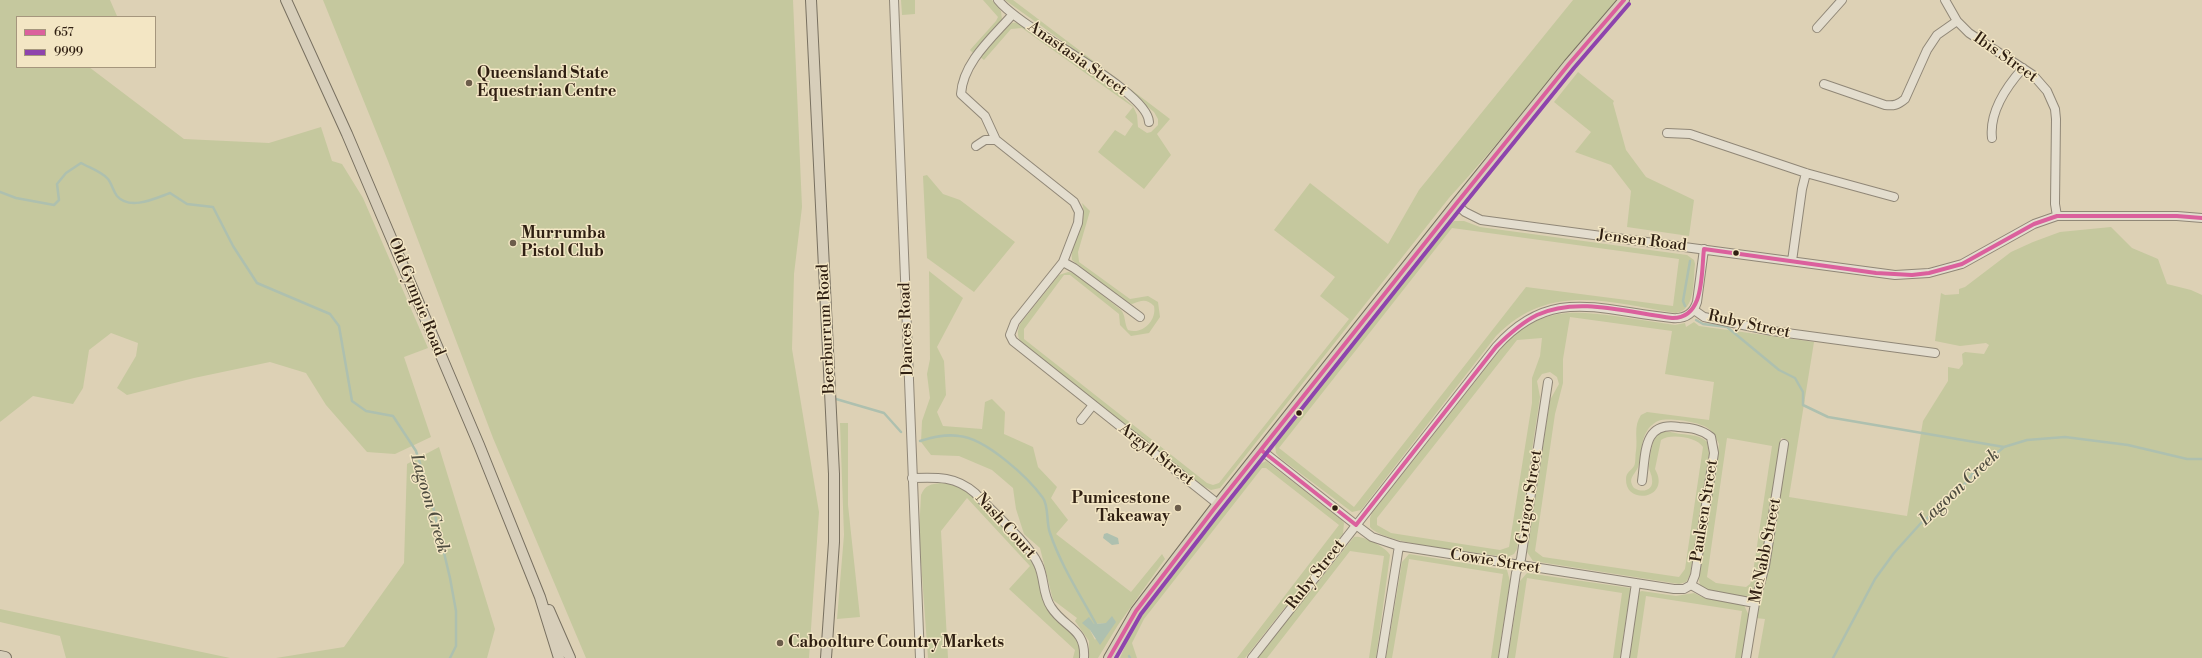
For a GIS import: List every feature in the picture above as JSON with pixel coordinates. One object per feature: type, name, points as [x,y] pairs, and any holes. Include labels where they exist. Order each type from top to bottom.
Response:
[{"type":"highway","points":[[0,657],[5,658]]},
{"type":"main road","name":"Old Gympie Road","points":[[286,0],[380,209],[540,597],[559,658]]},
{"type":"main road","name":"Beerburrum Road","points":[[811,0],[831,405],[835,526],[826,658]]},
{"type":"main road","points":[[1109,658],[1136,611],[1218,504],[1456,204],[1569,64],[1624,0]]},
{"type":"main road","name":"Old Gympie Road","points":[[540,597],[546,604],[570,658]]},
{"type":"street","name":"Dances Road","points":[[894,0],[905,232],[912,478],[920,658]]},
{"type":"street","name":"Anastasia Street","points":[[998,0],[1013,14],[1088,63],[1142,105],[1149,116],[1149,122]]},
{"type":"street","points":[[1817,28],[1842,0]]},
{"type":"street","name":"Ibis Street","points":[[1945,0],[1957,21],[1969,33],[2023,68],[2041,82],[2052,100],[2055,110],[2055,204],[2057,216]]},
{"type":"street","name":"Argyll Street","points":[[1013,14],[976,55],[961,85],[961,94],[986,116],[996,140],[1064,194],[1077,207],[1078,223],[1063,262],[1015,322],[1010,335],[1016,344],[1218,504]]},
{"type":"street","points":[[1824,84],[1885,105],[1893,106],[1900,104],[1905,99],[1927,50],[1937,35],[1957,21]]},
{"type":"street","points":[[1992,138],[1991,130],[2001,98],[2010,83],[2023,68]]},
{"type":"street","points":[[1667,133],[1690,134],[1806,173],[1894,197]]},
{"type":"street","points":[[976,146],[985,140],[996,140]]},
{"type":"street","points":[[1792,261],[1802,189],[1806,173]]},
{"type":"street","name":"Jensen Road","points":[[1456,204],[1465,212],[1482,220],[1895,275],[1929,273],[1962,264],[2034,224],[2057,216],[2177,216],[2202,218]]},
{"type":"street","points":[[1694,310],[1698,296],[1704,249]]},
{"type":"street","points":[[1063,262],[1074,268],[1140,317]]},
{"type":"street","name":"Ruby Street","points":[[1252,658],[1496,347],[1515,327],[1543,312],[1571,306],[1678,318],[1686,316],[1694,310],[1704,317],[1772,331],[1935,353]]},
{"type":"street","name":"Grigor Street","points":[[1503,658],[1548,382]]},
{"type":"street","points":[[1081,420],[1093,405]]},
{"type":"street","name":"Paulsen Street","points":[[1642,481],[1649,441],[1655,430],[1668,425],[1697,429],[1711,437],[1714,452],[1695,575],[1691,585]]},
{"type":"street","name":"McNabb Street","points":[[1746,658],[1756,603],[1765,566],[1784,444]]},
{"type":"street","name":"Cowie Street","points":[[1261,450],[1372,537],[1399,546],[1674,590],[1684,589],[1691,585]]},
{"type":"street","name":"Nash Court","points":[[912,478],[952,479],[961,482],[976,493],[1032,554],[1041,572],[1047,601],[1058,617],[1078,633],[1082,640],[1084,658]]},
{"type":"street","points":[[1381,658],[1399,546]]},
{"type":"street","points":[[1625,658],[1636,583]]},
{"type":"street","points":[[1691,585],[1708,594],[1756,603]]},
{"type":"green space","points":[[0,0],[110,0],[117,16],[16,16],[16,68],[90,68],[184,139],[269,143],[321,127],[332,161],[342,164],[363,198],[428,348],[404,357],[431,437],[395,454],[367,452],[326,405],[306,373],[270,362],[194,378],[127,395],[117,388],[136,356],[138,343],[111,333],[89,350],[83,388],[73,404],[33,396],[0,422]]},
{"type":"green space","points":[[323,0],[793,0],[802,207],[794,274],[792,349],[819,512],[809,658],[586,658],[493,438],[388,161]]},
{"type":"green space","points":[[901,0],[915,0],[915,14],[902,15]]},
{"type":"green space","points":[[983,0],[992,0],[1001,11],[1002,20],[973,53],[970,50],[998,17]]},
{"type":"green space","points":[[1005,0],[1013,0],[1170,119],[1157,134],[1171,155],[1144,189],[1098,152],[1115,130],[1125,136],[1133,124],[1125,117],[1133,107],[1022,28],[1011,29],[984,60],[980,57],[1008,26],[1012,23],[1020,22],[1092,71],[1133,106],[1137,115],[1138,127],[1147,133],[1151,132],[1158,125],[1158,119],[1154,112],[1097,66]]},
{"type":"green space","points":[[1573,0],[1617,0],[1471,174],[1449,198],[1220,488],[1211,490],[1203,486],[1020,341],[1018,330],[1020,324],[1059,275],[1068,272],[1075,273],[1121,310],[1128,330],[1133,331],[1143,329],[1151,322],[1154,306],[1151,303],[1146,301],[1132,304],[1123,302],[1072,260],[1072,253],[1083,218],[1082,203],[1090,211],[1078,252],[1079,262],[1130,299],[1148,296],[1158,302],[1160,317],[1149,333],[1131,336],[1120,325],[1119,314],[1070,275],[1064,275],[1024,329],[1024,339],[1207,483],[1213,485],[1219,483],[1349,319],[1320,296],[1335,277],[1274,230],[1310,183],[1388,244],[1419,190]]},
{"type":"green space","points":[[1578,72],[1614,101],[1613,103],[1626,150],[1646,177],[1694,200],[1689,236],[1627,227],[1631,191],[1611,165],[1575,152],[1591,132],[1554,102]]},
{"type":"green space","points":[[927,175],[943,194],[960,200],[1015,242],[974,292],[927,258],[923,176]]},
{"type":"green space","points":[[1454,221],[1464,221],[1480,227],[1687,255],[1694,260],[1695,264],[1692,293],[1687,306],[1682,311],[1676,313],[1604,301],[1581,300],[1559,302],[1538,308],[1517,319],[1496,336],[1361,510],[1352,512],[1280,458],[1276,453],[1275,444],[1444,229]],"holes":[[[1452,228],[1679,259],[1673,306],[1526,287],[1354,507],[1279,448]]]},
{"type":"green space","points":[[2111,227],[2132,248],[2158,259],[2167,284],[2191,290],[2202,295],[2202,658],[1758,658],[1765,619],[1755,618],[1788,440],[1781,438],[1758,581],[1754,595],[1743,597],[1727,595],[1711,591],[1700,586],[1699,580],[1719,444],[1714,434],[1705,426],[1684,421],[1658,421],[1649,428],[1643,439],[1640,463],[1631,479],[1631,482],[1637,490],[1644,491],[1651,486],[1652,478],[1649,467],[1651,454],[1655,439],[1660,433],[1668,432],[1695,436],[1702,438],[1707,442],[1709,454],[1690,575],[1686,582],[1679,584],[1533,561],[1527,552],[1550,400],[1559,384],[1557,377],[1550,372],[1542,374],[1537,381],[1540,397],[1517,549],[1514,554],[1507,557],[1434,547],[1394,539],[1379,533],[1370,527],[1370,518],[1372,513],[1507,341],[1520,330],[1545,317],[1570,313],[1599,314],[1675,325],[1685,323],[1686,327],[1694,322],[1699,326],[1814,342],[1789,497],[1907,516],[1923,421],[1948,381],[1948,367],[1959,369],[1963,364],[1962,354],[1965,352],[1984,354],[1989,345],[1986,343],[1960,346],[1935,341],[1941,293],[1945,295],[1959,294],[1959,289],[1965,287],[2011,252],[2060,232]],"holes":[[[1570,317],[1672,331],[1665,374],[1714,382],[1709,420],[1647,412],[1641,415],[1636,428],[1635,465],[1626,477],[1628,488],[1632,493],[1639,496],[1646,495],[1653,492],[1658,487],[1659,479],[1655,469],[1661,440],[1671,437],[1683,437],[1695,441],[1703,447],[1685,569],[1679,577],[1543,557],[1535,551],[1555,414],[1563,383],[1563,359]],[[1542,338],[1540,356],[1532,378],[1532,403],[1509,547],[1500,550],[1391,533],[1377,525],[1377,518],[1517,340]],[[1727,438],[1772,446],[1750,584],[1746,587],[1716,583],[1707,577]]]},
{"type":"green space","points":[[929,271],[963,298],[937,347],[944,361],[946,395],[937,412],[943,426],[982,429],[985,402],[992,399],[1005,412],[1004,434],[1033,447],[1038,467],[1057,487],[1051,498],[1068,520],[1056,534],[1131,592],[1162,554],[1165,559],[1118,625],[1098,658],[1089,658],[1089,641],[1075,621],[1077,618],[1053,600],[1040,548],[1024,534],[1016,509],[1013,488],[992,470],[959,456],[931,455],[921,442],[922,421],[930,398],[927,374],[930,359]],"holes":[[[1089,618],[1093,624],[1106,623],[1095,640],[1090,630]]]},
{"type":"green space","points":[[840,423],[848,423],[848,505],[860,617],[837,619],[844,535]]},
{"type":"green space","points":[[439,447],[495,629],[487,658],[276,658],[344,647],[404,563],[407,464]]},
{"type":"green space","points":[[1266,461],[1341,519],[1344,523],[1343,534],[1245,658],[1237,658],[1339,525],[1266,468],[1262,468],[1144,619],[1132,643],[1137,658],[1120,658],[1129,637],[1144,611],[1258,465]]},
{"type":"green space","points":[[941,483],[952,484],[972,494],[1033,561],[1045,605],[1078,638],[1081,648],[1081,658],[1073,658],[1075,650],[1009,589],[1030,566],[967,498],[941,531],[948,658],[928,658],[919,534],[921,495],[924,489],[929,486]]},
{"type":"green space","points":[[1354,537],[1374,542],[1390,555],[1376,658],[1369,658],[1384,556],[1350,551],[1267,658],[1257,658]]},
{"type":"green space","points":[[1409,554],[1507,570],[1510,581],[1498,658],[1491,658],[1503,574],[1409,559],[1392,658],[1386,658],[1402,562]]},
{"type":"green space","points":[[1527,573],[1630,588],[1632,594],[1627,612],[1620,658],[1613,658],[1622,593],[1527,578],[1515,658],[1508,658],[1520,581]]},
{"type":"green space","points":[[1642,591],[1676,596],[1694,593],[1702,597],[1744,605],[1750,618],[1741,658],[1735,658],[1742,611],[1646,596],[1637,658],[1629,658],[1639,592]]},
{"type":"green space","points":[[0,609],[230,658],[66,658],[60,636],[0,622]]},
{"type":"shaded area","points":[[1107,533],[1118,538],[1119,544],[1112,545],[1103,538],[1104,534]]},
{"type":"shaded area","points":[[1112,616],[1116,622],[1100,645],[1090,630],[1082,623],[1089,617],[1094,624],[1106,623]]},
{"type":"waterway","name":"Lagoon Creek","points":[[0,192],[16,198],[54,205],[59,200],[57,184],[66,173],[81,163],[99,172],[109,181],[117,196],[129,203],[143,202],[170,193],[187,204],[213,207],[233,246],[257,283],[330,314],[339,326],[352,401],[366,411],[393,416],[416,451],[431,498],[450,578],[456,611],[456,646],[450,658]]},
{"type":"waterway","points":[[1685,306],[1683,301],[1690,261]]},
{"type":"waterway","points":[[1696,320],[1703,324],[1727,327],[1779,370],[1795,378],[1803,392],[1803,405],[1828,417],[2004,447]]},
{"type":"waterway","points":[[836,399],[884,413],[901,432]]},
{"type":"waterway","points":[[920,441],[949,435],[969,438],[993,451],[1005,460],[1036,489],[1045,501],[1049,529],[1065,569],[1097,626]]},
{"type":"waterway","name":"Lagoon Creek","points":[[1833,658],[1875,579],[1894,553],[1921,523],[1956,495],[1974,472],[2004,447],[2027,440],[2065,437],[2128,445],[2187,459],[2202,459]]},
{"type":"transit line","name":"657","points":[[1109,658],[1136,611],[1214,509],[1456,204],[1569,64],[1624,0]]},
{"type":"transit line","name":"9999","points":[[1116,658],[1141,614],[1219,513],[1461,208],[1574,68],[1629,4]]},
{"type":"transit line","name":"657","points":[[1261,450],[1356,525],[1496,347],[1515,330],[1537,315],[1553,309],[1569,307],[1586,306],[1672,318],[1683,316],[1690,311],[1696,303],[1701,282],[1704,249],[1876,273],[1912,275],[1929,273],[1962,264],[2034,224],[2057,216],[2177,216],[2202,218]]},
{"type":"place","name":"Queensland State Equestrian Centre","points":[[469,83]]},
{"type":"place","name":"Murrumba Pistol Club","points":[[513,243]]},
{"type":"place","name":"Pumicestone Takeaway","points":[[1178,508]]},
{"type":"place","name":"Caboolture Country Markets","points":[[780,643]]}]
